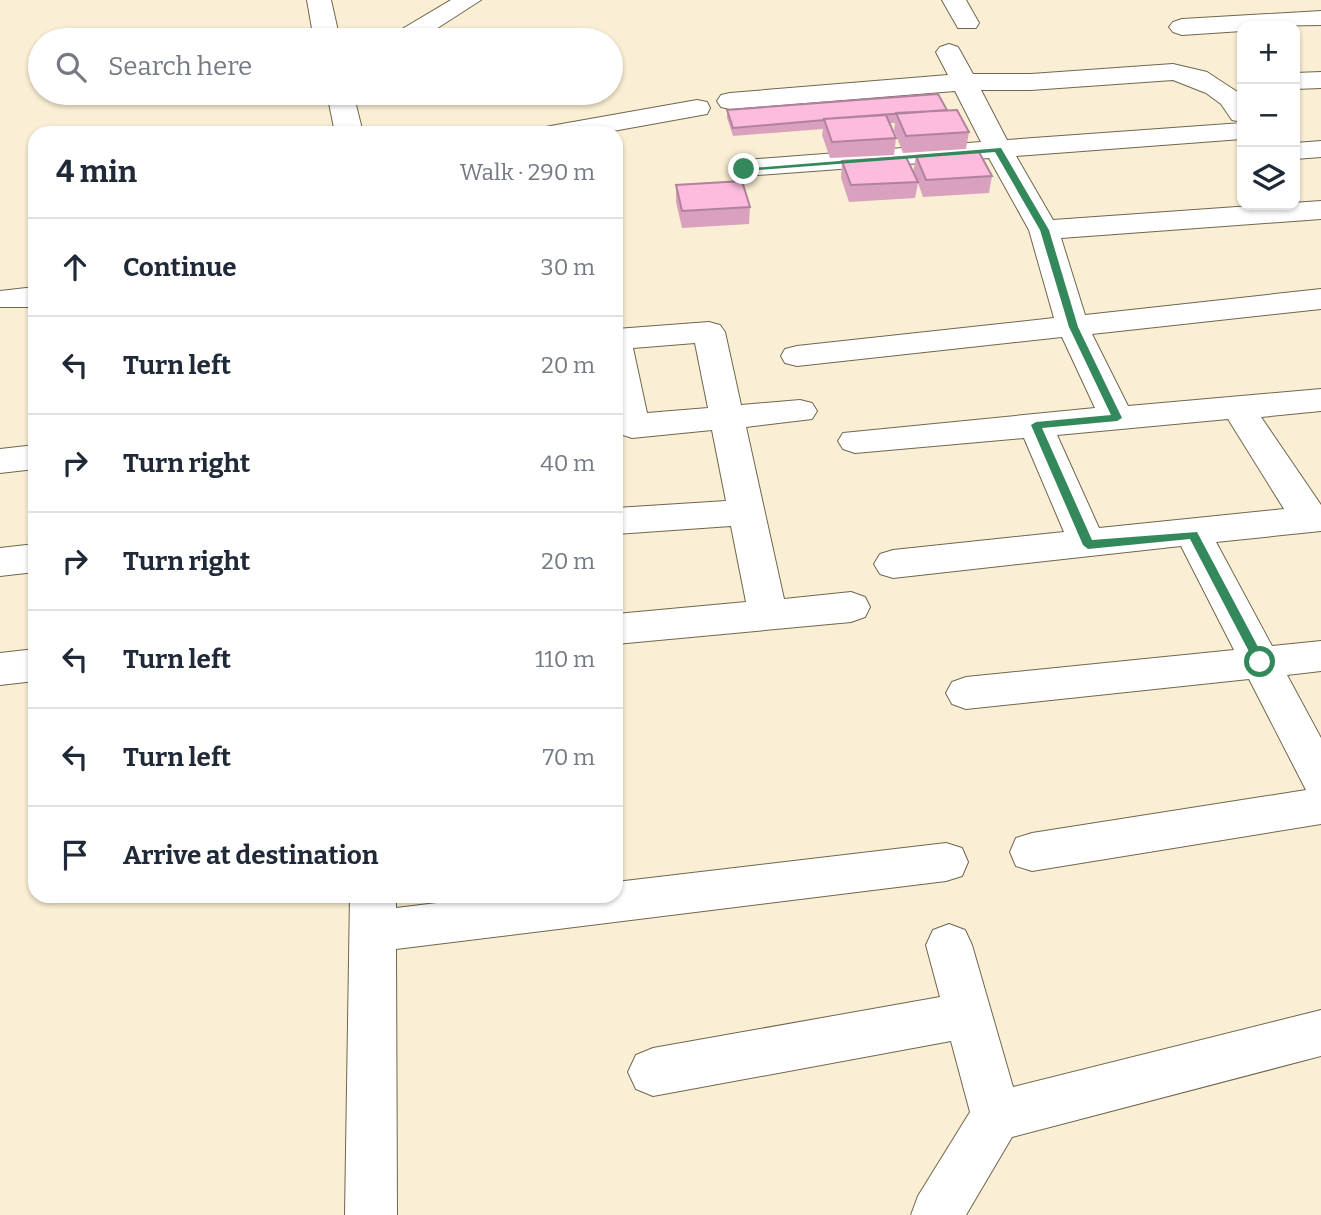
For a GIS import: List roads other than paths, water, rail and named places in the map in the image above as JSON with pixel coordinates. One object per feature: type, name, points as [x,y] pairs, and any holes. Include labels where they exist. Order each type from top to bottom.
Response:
[{"type":"street","points":[[319,0],[325,28]]},
{"type":"street","points":[[422,28],[470,0]]},
{"type":"street","points":[[954,0],[968,23]]},
{"type":"street","points":[[1182,27],[1321,18]]},
{"type":"street","points":[[949,52],[998,149],[1044,230],[1073,327],[1117,418]]},
{"type":"street","points":[[730,101],[964,82],[1031,82],[1173,72],[1198,78],[1215,87],[1231,98],[1237,107]]},
{"type":"street","points":[[1300,82],[1321,80]]},
{"type":"street","points":[[1215,87],[1237,85]]},
{"type":"street","points":[[343,105],[347,126]]},
{"type":"street","points":[[595,126],[697,108]]},
{"type":"street","points":[[744,169],[1237,131]]},
{"type":"street","points":[[1300,151],[1321,149]]},
{"type":"street","points":[[1300,187],[1320,212]]},
{"type":"street","points":[[1044,230],[1320,212]]},
{"type":"street","points":[[797,356],[1321,299]]},
{"type":"street","points":[[623,340],[709,331],[768,615]]},
{"type":"street","points":[[623,378],[632,426],[800,411]]},
{"type":"street","points":[[855,441],[1321,400]]},
{"type":"street","points":[[893,564],[1315,519],[1238,408]]},
{"type":"street","points":[[1036,425],[1088,545]]},
{"type":"street","points":[[0,461],[28,458]]},
{"type":"street","points":[[623,521],[747,512]]},
{"type":"street","points":[[1193,534],[1321,778]]},
{"type":"street","points":[[0,562],[28,559]]},
{"type":"street","points":[[623,628],[851,607]]},
{"type":"street","points":[[966,693],[1321,656]]},
{"type":"street","points":[[0,669],[28,666]]},
{"type":"street","points":[[1032,852],[1321,806]]},
{"type":"street","points":[[623,891],[946,862]]},
{"type":"street","points":[[370,1215],[373,914],[494,903]]},
{"type":"street","points":[[948,945],[996,1116]]},
{"type":"street","points":[[653,1072],[968,1015]]},
{"type":"street","points":[[937,1215],[996,1116],[1321,1033]]}]
